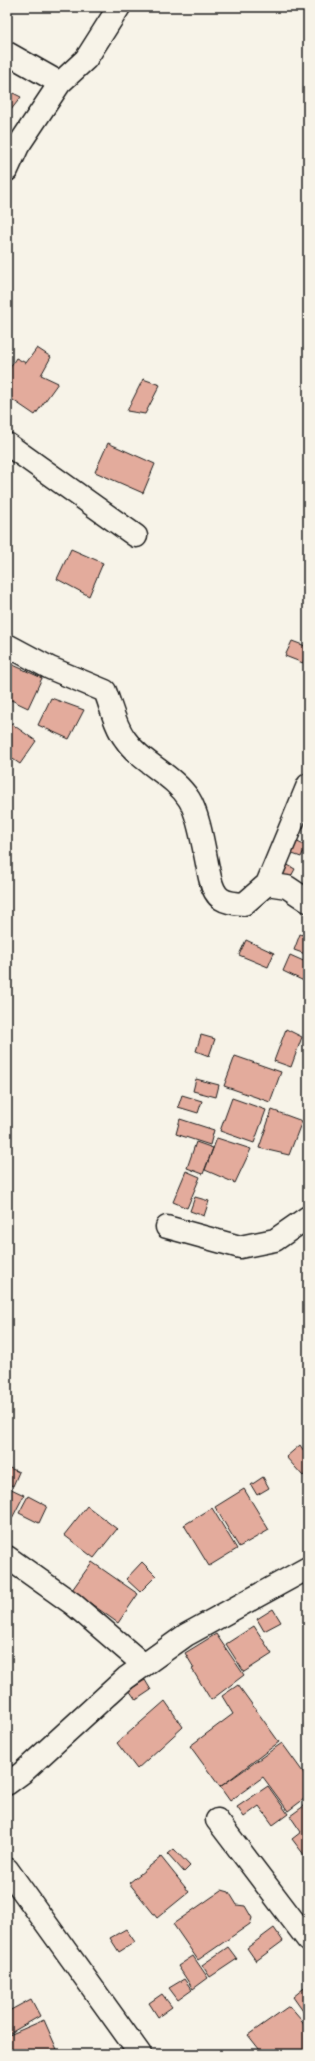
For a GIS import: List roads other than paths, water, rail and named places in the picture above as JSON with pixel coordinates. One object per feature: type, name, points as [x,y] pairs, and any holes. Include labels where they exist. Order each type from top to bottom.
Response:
[{"type":"street","points":[[7,170],[18,146],[60,83],[86,59],[119,7]]},
{"type":"street","points":[[7,53],[60,83]]},
{"type":"street","points":[[7,444],[136,536]]},
{"type":"street","points":[[7,645],[50,668],[105,691],[124,738],[133,748],[181,789],[189,800],[195,812],[210,881],[217,896],[226,903],[244,904],[268,884],[308,785]]},
{"type":"street","points":[[268,884],[287,886],[308,901]]},
{"type":"street","points":[[167,1226],[240,1247],[275,1240],[308,1216]]},
{"type":"street","points":[[7,1557],[73,1604],[144,1665]]},
{"type":"street","points":[[7,1784],[22,1773],[126,1678],[186,1635],[306,1576]]},
{"type":"street","points":[[217,1820],[308,1940]]},
{"type":"street","points":[[7,1869],[140,2054]]}]
